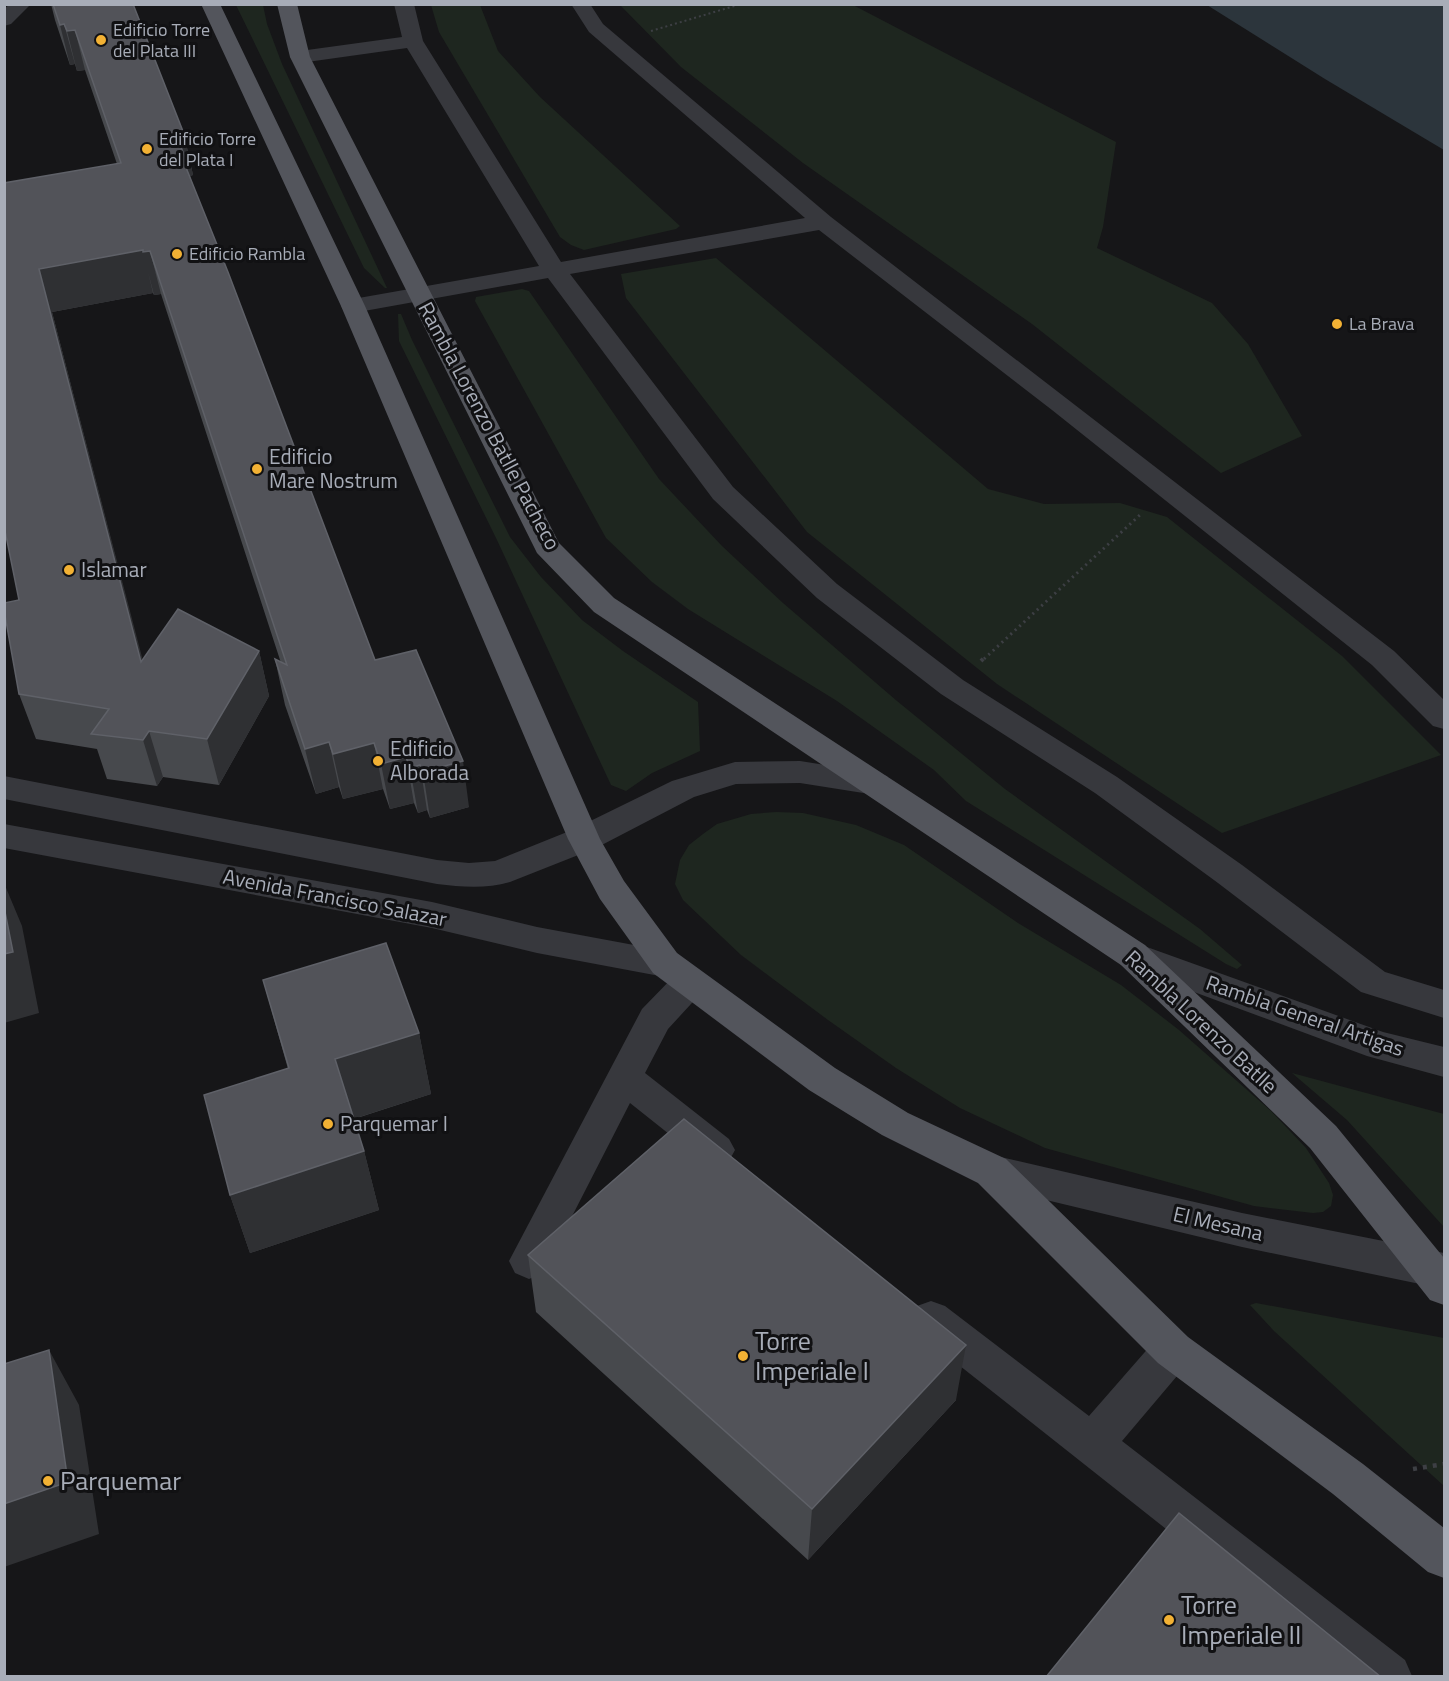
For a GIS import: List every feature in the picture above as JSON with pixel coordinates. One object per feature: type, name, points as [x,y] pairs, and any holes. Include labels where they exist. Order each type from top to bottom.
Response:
[{"type":"main road","points":[[210,4],[353,306],[584,839],[612,890],[677,972],[822,1079],[895,1124],[992,1172],[1173,1350],[1348,1479],[1444,1556]]},
{"type":"main road","name":"Rambla Lorenzo Batlle Pacheco","points":[[287,4],[300,57],[547,547],[604,605],[876,784]]},
{"type":"main road","name":"Rambla Lorenzo Batlle","points":[[876,784],[1133,954],[1323,1137],[1438,1274]]},
{"type":"street","points":[[4,20],[22,4]]},
{"type":"street","points":[[404,4],[413,41],[554,270],[723,493],[827,591],[952,687],[1106,785],[1230,874],[1372,982],[1444,1004]]},
{"type":"street","points":[[580,4],[596,28],[613,44],[823,222],[1383,658],[1444,718]]},
{"type":"street","points":[[300,57],[413,41]]},
{"type":"street","points":[[353,306],[823,222]]},
{"type":"street","points":[[4,787],[437,872],[469,875],[498,873],[584,839],[683,789],[735,773],[800,772],[876,784]]},
{"type":"street","points":[[105,854],[134,812]]},
{"type":"street","name":"Avenida Francisco Salazar","points":[[4,836],[432,915],[677,972]]},
{"type":"street","name":"Rambla General Artigas","points":[[1133,954],[1380,1046],[1444,1062]]},
{"type":"street","points":[[529,1261],[623,1077],[655,1020],[677,972]]},
{"type":"street","points":[[623,1077],[745,1173]]},
{"type":"street","name":"El Mesana","points":[[992,1172],[1438,1274]]},
{"type":"street","points":[[904,1298],[1389,1677]]},
{"type":"street","points":[[1092,1444],[1173,1350]]},
{"type":"path","points":[[613,44],[741,4]]},
{"type":"path","points":[[952,687],[1169,490]]},
{"type":"shaded area","points":[[236,5],[263,5],[267,24],[282,64],[387,288],[364,268]]},
{"type":"shaded area","points":[[431,5],[480,5],[498,51],[540,97],[680,226],[676,229],[584,250],[560,237],[439,32]]},
{"type":"shaded area","points":[[620,5],[853,5],[1116,142],[1103,227],[1097,248],[1212,303],[1248,344],[1302,436],[1221,473],[1032,324],[803,163],[681,67]]},
{"type":"shaded area","points":[[1207,5],[1444,5],[1444,150],[1325,79]]},
{"type":"shaded area","points":[[716,258],[988,489],[1044,504],[1120,503],[1167,517],[1342,656],[1441,755],[1222,833],[997,684],[807,532],[626,298],[621,274]]},
{"type":"shaded area","points":[[522,289],[529,291],[659,479],[722,546],[783,603],[897,701],[1005,789],[1200,929],[1242,965],[1237,969],[1226,964],[966,801],[934,770],[837,701],[688,609],[652,582],[606,538],[475,301],[476,297]]},
{"type":"shaded area","points":[[398,314],[401,314],[510,537],[541,577],[582,620],[698,702],[700,751],[652,773],[626,791],[611,785],[497,540],[399,341]]},
{"type":"shaded area","points":[[803,813],[856,825],[904,845],[1018,923],[1121,985],[1179,1030],[1271,1111],[1306,1148],[1329,1183],[1333,1195],[1331,1206],[1323,1212],[1313,1213],[1254,1206],[1045,1148],[960,1108],[896,1068],[828,1020],[741,955],[683,900],[675,884],[680,860],[689,845],[717,824],[751,814]]},
{"type":"shaded area","points":[[1292,1073],[1444,1114],[1444,1227],[1347,1120]]},
{"type":"shaded area","points":[[1256,1303],[1444,1338],[1444,1486],[1274,1331],[1250,1305]]},
{"type":"building","points":[[53,4],[133,4],[184,134],[176,135],[188,164],[185,165],[228,272],[375,660],[416,650],[463,761],[423,772],[420,765],[410,768],[406,757],[381,764],[374,743],[333,754],[329,742],[305,749],[275,659],[287,665],[150,251],[143,252],[143,250],[39,269],[141,662],[178,609],[259,651],[207,739],[149,731],[143,740],[91,734],[109,709],[19,694],[4,610],[4,603],[19,600],[4,526],[4,183],[121,163],[75,30],[67,31],[64,24],[60,25]]},
{"type":"building","points":[[4,907],[13,952],[4,954]]},
{"type":"building","points":[[386,943],[419,1033],[335,1059],[364,1151],[230,1195],[204,1095],[289,1068],[263,980]]},
{"type":"building","name":"Torre Imperiale I","points":[[684,1119],[966,1345],[812,1509],[528,1255]]},
{"type":"building","points":[[49,1350],[68,1482],[4,1504],[4,1364]]},
{"type":"building","points":[[1179,1513],[1381,1677],[1046,1677]]},
{"type":"place","name":"Edificio Torre del Plata III","points":[[101,40]]},
{"type":"place","name":"Edificio Torre del Plata I","points":[[147,149]]},
{"type":"place","name":"Edificio Rambla","points":[[177,254]]},
{"type":"place","name":"La Brava","points":[[1337,324]]},
{"type":"place","name":"Edificio Mare Nostrum","points":[[257,469]]},
{"type":"place","name":"Islamar","points":[[69,570]]},
{"type":"place","name":"Edificio Alborada","points":[[378,761]]},
{"type":"place","name":"Parquemar I","points":[[328,1124]]},
{"type":"place","name":"Torre Imperiale I","points":[[743,1356]]},
{"type":"place","name":"Parquemar","points":[[48,1481]]},
{"type":"place","name":"Torre Imperiale II","points":[[1169,1620]]}]
